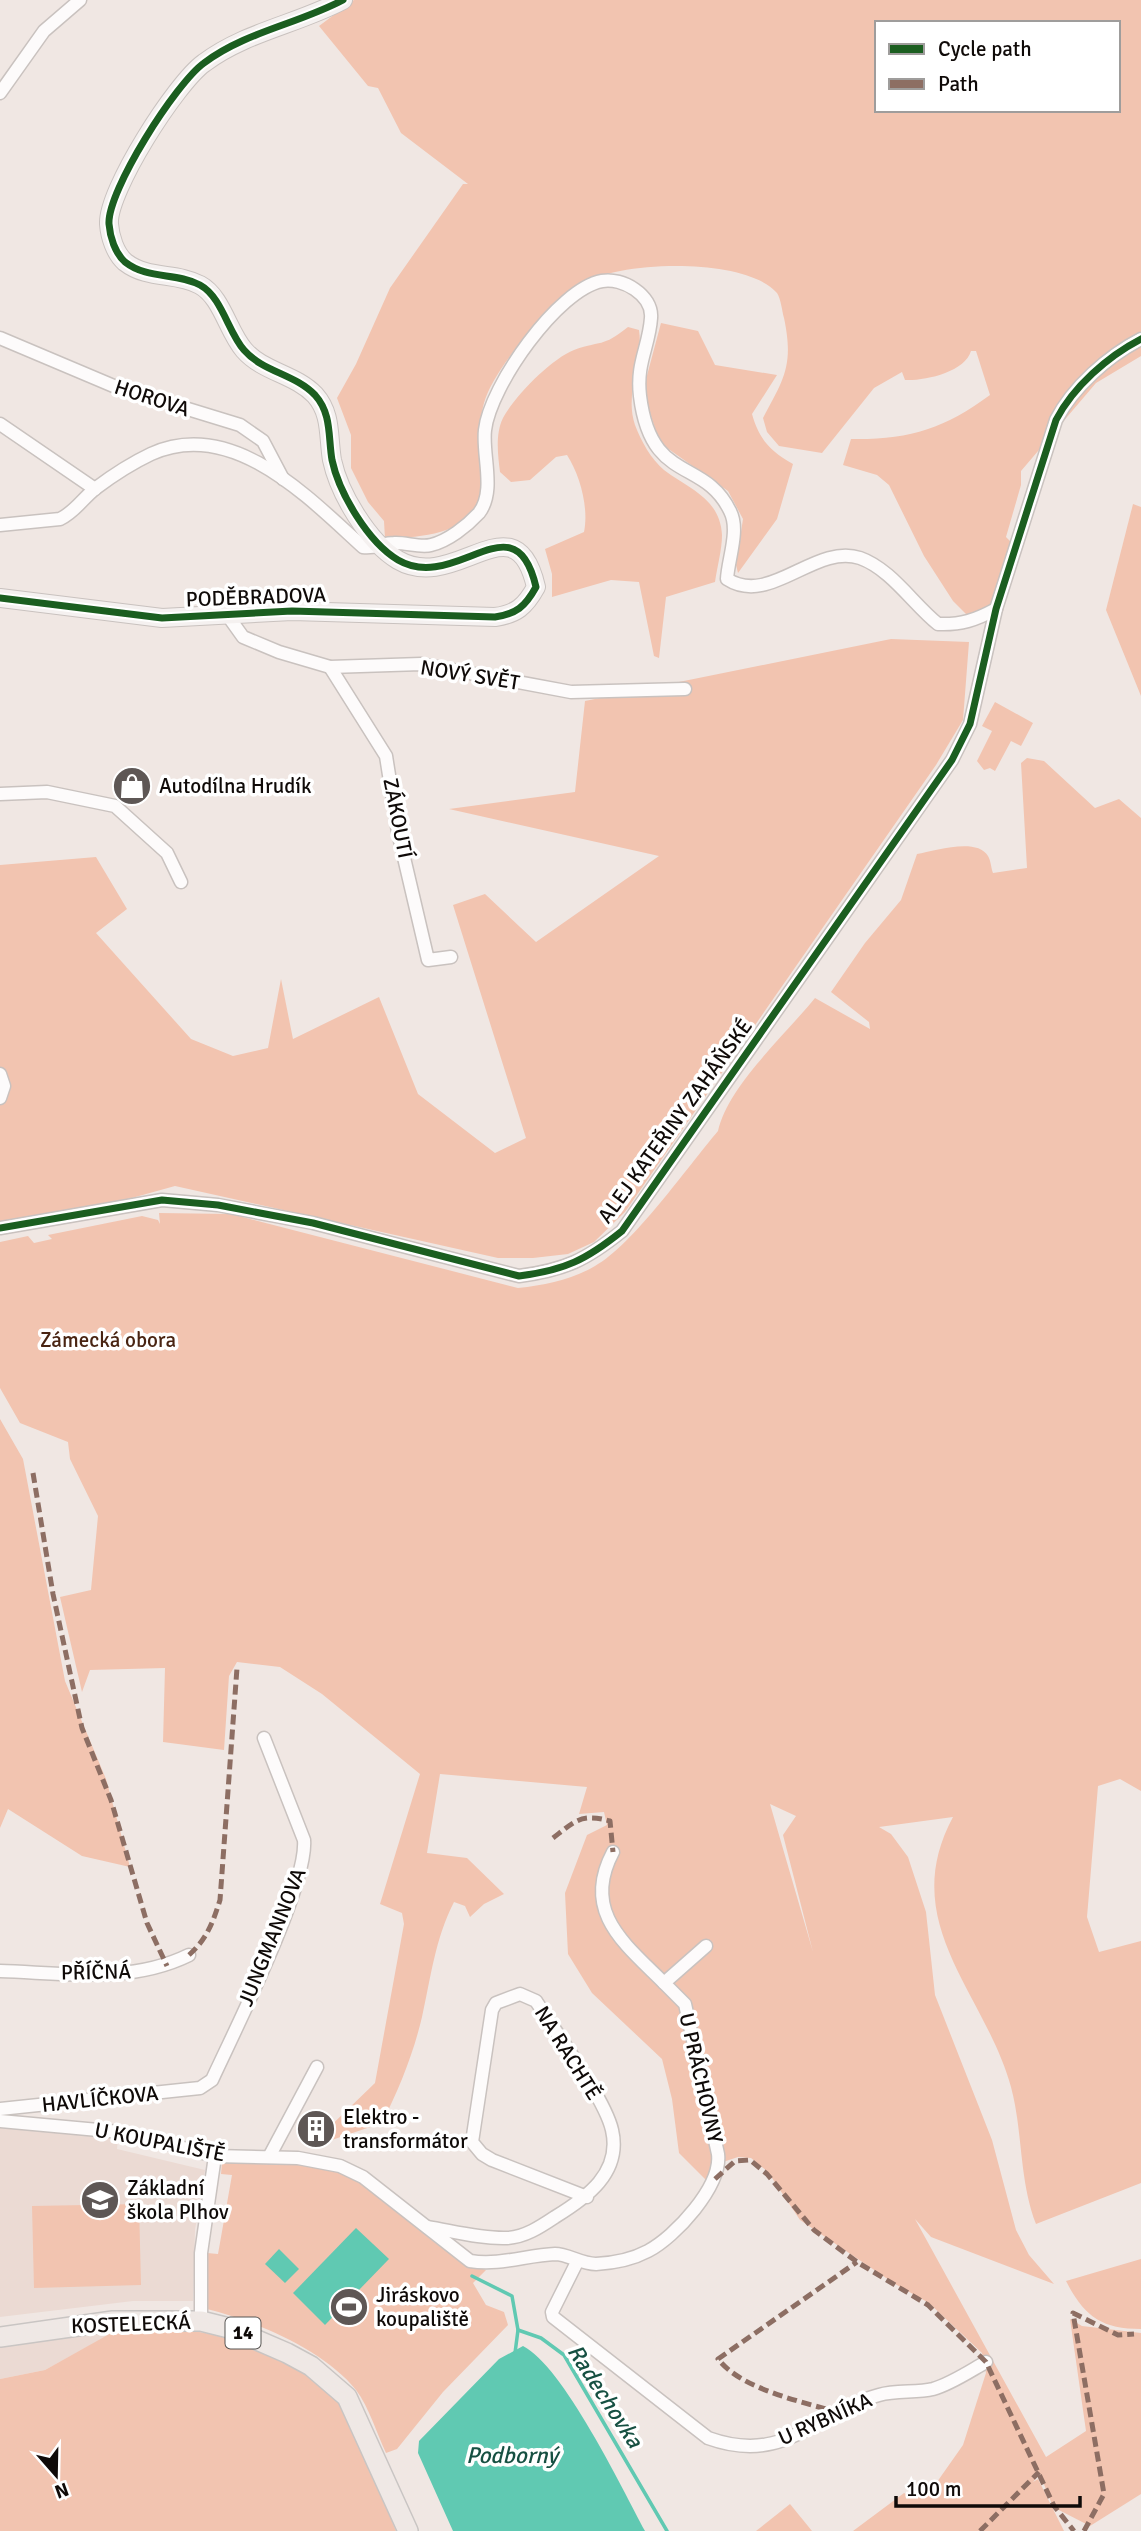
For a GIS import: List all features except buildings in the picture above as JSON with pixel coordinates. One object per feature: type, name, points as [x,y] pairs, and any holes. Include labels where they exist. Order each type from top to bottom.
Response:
[{"type":"main road","name":"KOSTELECKÁ","points":[[0,2337],[113,2321],[201,2321],[229,2328],[277,2348],[311,2366],[337,2385],[354,2410],[408,2531]]},
{"type":"street","points":[[0,93],[44,31],[80,0]]},
{"type":"street","points":[[343,0],[318,13],[244,38],[194,72],[176,89],[150,128],[116,198],[109,222],[114,247],[123,261],[144,274],[199,284],[210,293],[243,349],[257,362],[303,385],[317,398],[328,420],[332,458],[339,480],[381,545]]},
{"type":"street","points":[[0,525],[60,519],[68,515],[94,489],[152,453],[210,443],[237,452],[283,479],[335,519],[363,547],[396,542],[430,546],[458,532],[484,505],[487,489],[485,430],[494,394],[516,357],[538,329],[573,298],[599,281],[616,279],[628,284],[643,298],[652,315],[638,375],[644,425],[665,458],[714,490],[731,512],[734,530],[727,579],[736,584],[751,586],[772,582],[825,559],[858,557],[884,572],[938,624],[958,625],[996,609]]},
{"type":"street","name":"HOROVA","points":[[0,338],[116,387],[240,425],[262,441],[283,479]]},
{"type":"street","name":"ALEJ KATEŘINY ZAHÁŇSKÉ","points":[[0,1228],[162,1200],[218,1205],[313,1223],[519,1276],[548,1272],[589,1257],[622,1231],[952,760],[970,724],[992,638],[996,609],[1056,420],[1065,403],[1098,369],[1141,339]]},
{"type":"street","points":[[0,424],[94,489]]},
{"type":"street","name":"PODĚBRADOVA","points":[[0,598],[162,618],[292,611],[495,617],[514,614],[528,602],[536,587],[523,554],[509,545],[487,549],[446,566],[426,568],[397,559],[381,545]]},
{"type":"street","name":"NOVÝ SVĚT","points":[[228,616],[243,637],[279,652],[330,667],[421,664],[571,692],[685,689]]},
{"type":"street","name":"ZÁKOUTÍ","points":[[330,667],[386,755],[398,832],[429,960],[451,957]]},
{"type":"street","points":[[0,794],[47,792],[115,807],[167,853],[181,882]]},
{"type":"street","points":[[0,1074],[4,1086],[0,1098]]},
{"type":"street","name":"JUNGMANNOVA","points":[[200,2088],[212,2080],[237,2025],[276,1933],[304,1856],[301,1832],[264,1738]]},
{"type":"street","name":"U PRÁCHOVNY","points":[[427,2227],[470,2261],[485,2264],[559,2253],[577,2262],[597,2264],[627,2259],[649,2251],[680,2227],[715,2179],[718,2154],[685,2004],[615,1935],[603,1902],[601,1875],[613,1853]]},
{"type":"street","points":[[664,1983],[706,1946]]},
{"type":"street","name":"PŘÍČNÁ","points":[[0,1971],[134,1974],[167,1966],[189,1955]]},
{"type":"street","name":"NA RACHTĚ","points":[[427,2227],[505,2238],[519,2236],[587,2197],[604,2176],[611,2160],[614,2144],[608,2118],[536,2001],[520,1994],[496,2003],[489,2021],[472,2142],[492,2160],[587,2197]]},
{"type":"street","points":[[269,2157],[317,2067]]},
{"type":"street","name":"HAVLÍČKOVA","points":[[0,2109],[200,2088]]},
{"type":"street","name":"U KOUPALIŠTĚ","points":[[0,2121],[120,2132],[215,2156],[298,2158],[340,2166],[363,2177],[427,2227]]},
{"type":"street","points":[[201,2321],[201,2253],[215,2156]]},
{"type":"street","name":"U RYBNÍKA","points":[[577,2262],[552,2312],[553,2317],[698,2431],[728,2446],[746,2449],[769,2444],[802,2433],[880,2394],[935,2389],[986,2362]]},
{"type":"shaded area","name":"Základní škola Plhov","points":[[0,2127],[70,2131],[118,2138],[117,2149],[205,2170],[195,2230],[193,2301],[133,2301],[0,2317]]},
{"type":"shaded area","points":[[118,2330],[45,2370],[0,2379],[0,2345]]},
{"type":"green space","points":[[354,0],[1141,0],[1141,356],[1096,383],[1021,471],[1021,485],[1006,537],[1013,544],[992,606],[970,618],[953,601],[924,556],[889,485],[877,475],[843,465],[851,439],[890,437],[925,430],[957,416],[990,395],[976,351],[971,351],[961,365],[943,374],[905,380],[902,372],[874,388],[822,453],[779,446],[767,432],[763,418],[782,382],[787,360],[787,334],[780,298],[761,281],[711,268],[651,267],[622,271],[598,277],[580,285],[567,295],[524,338],[490,388],[481,420],[481,492],[474,511],[465,520],[440,532],[385,539],[384,521],[368,502],[351,468],[351,435],[337,398],[356,364],[390,288],[463,184],[468,184],[401,133],[378,88],[368,86],[319,26]]},
{"type":"green space","points":[[661,323],[698,331],[715,365],[777,375],[752,414],[758,431],[767,444],[793,464],[777,519],[738,573],[736,565],[743,519],[728,491],[660,443],[647,404],[645,383]]},
{"type":"green space","points":[[628,327],[639,330],[639,354],[632,401],[637,431],[659,466],[709,503],[716,512],[722,535],[715,582],[666,597],[659,658],[654,656],[639,582],[611,580],[552,597],[552,574],[545,549],[584,532],[585,523],[582,492],[567,455],[556,457],[530,480],[511,482],[500,472],[500,424],[516,400],[555,361],[574,350],[607,341]]},
{"type":"green space","points":[[1133,504],[1141,507],[1141,696],[1106,610]]},
{"type":"green space","points":[[891,639],[969,642],[963,720],[936,765],[625,1212],[594,1242],[568,1254],[498,1258],[175,1186],[121,1201],[0,1225],[0,865],[96,857],[127,909],[96,933],[191,1039],[233,1056],[268,1048],[281,979],[293,1039],[379,997],[418,1094],[495,1153],[526,1138],[453,905],[485,894],[536,942],[659,856],[449,809],[575,792],[585,701]]},
{"type":"green space","points":[[995,702],[1033,723],[1021,746],[1011,741],[995,771],[990,768],[984,770],[977,761],[992,731],[982,726]]},
{"type":"green space","name":"Zámecká obora","points":[[1027,758],[1044,761],[1095,808],[1119,799],[1141,818],[1141,1791],[1120,1779],[1098,1786],[1087,1917],[1099,1952],[1141,1941],[1141,2183],[1036,2224],[1027,2190],[1011,2087],[999,2052],[951,1956],[939,1924],[934,1891],[938,1855],[953,1817],[879,1827],[891,1834],[908,1857],[926,1912],[935,1995],[992,2140],[1016,2230],[1029,2255],[1054,2284],[931,2237],[915,2219],[1046,2457],[1086,2431],[1070,2319],[1082,2326],[1141,2333],[1141,2494],[1090,2526],[1053,2507],[1040,2474],[1033,2482],[1038,2479],[1064,2531],[853,2531],[904,2493],[914,2498],[937,2482],[963,2445],[986,2373],[982,2353],[929,2303],[895,2284],[800,2220],[768,2172],[751,2158],[738,2157],[720,2163],[706,2180],[679,2153],[672,2099],[662,2059],[592,1993],[568,1954],[565,1893],[587,1835],[607,1825],[604,1812],[579,1814],[587,1787],[440,1774],[427,1853],[467,1858],[504,1894],[484,1904],[470,1917],[465,1906],[454,1902],[438,1944],[414,2045],[400,2085],[382,2123],[320,2144],[317,2139],[375,2083],[404,1924],[402,1913],[380,1904],[420,1774],[322,1694],[280,1667],[237,1662],[229,1676],[224,1750],[163,1742],[165,1668],[90,1670],[82,1692],[60,1597],[91,1590],[98,1516],[70,1459],[68,1442],[20,1423],[0,1388],[0,1242],[28,1236],[34,1243],[52,1239],[48,1235],[142,1216],[158,1220],[160,1224],[159,1213],[231,1214],[518,1288],[558,1281],[586,1271],[610,1256],[660,1204],[718,1131],[733,1096],[745,1079],[815,998],[870,1029],[869,1022],[831,992],[865,943],[901,900],[917,854],[955,847],[975,847],[988,856],[993,873],[1027,868],[1021,763]],"holes":[[[770,1804],[796,1816],[783,1835],[813,1952]]]},
{"type":"green space","points":[[0,1419],[23,1459],[65,1681],[106,1779],[130,1867],[82,1856],[8,1809],[0,1828]]},
{"type":"green space","name":"Jiráskovo koupaliště","points":[[222,2163],[312,2163],[340,2171],[378,2194],[447,2251],[486,2270],[473,2283],[486,2305],[504,2312],[508,2325],[443,2392],[397,2449],[386,2453],[361,2397],[326,2362],[267,2329],[207,2309],[207,2253],[218,2254],[232,2175],[221,2174]]},
{"type":"green space","points":[[139,2204],[141,2285],[34,2288],[32,2206]]},
{"type":"green space","points":[[1141,2259],[1141,2329],[1115,2326],[1095,2318],[1087,2312],[1066,2281]]},
{"type":"green space","points":[[156,2330],[215,2335],[253,2348],[309,2377],[336,2400],[344,2412],[369,2463],[396,2531],[0,2531],[0,2379],[45,2370],[113,2332]]},
{"type":"green space","points":[[790,2504],[812,2531],[756,2531]]},
{"type":"water","points":[[356,2228],[389,2259],[325,2325],[293,2293]]},
{"type":"water","points":[[279,2249],[299,2269],[285,2283],[265,2264]]},
{"type":"water","name":"Podborný","points":[[523,2346],[539,2358],[556,2377],[573,2402],[645,2531],[453,2531],[418,2453],[419,2441],[499,2359]]},
{"type":"waterway","name":"Radechovka","points":[[472,2276],[512,2296],[518,2330],[515,2353]]},
{"type":"waterway","name":"Radechovka","points":[[518,2330],[541,2338],[564,2355],[667,2531]]},
{"type":"marked path","points":[[33,1473],[53,1594],[82,1728],[111,1800],[147,1923],[167,1966]]},
{"type":"marked path","points":[[189,1955],[209,1930],[220,1900],[237,1668]]},
{"type":"marked path","points":[[553,1838],[585,1818],[610,1821],[613,1852]]},
{"type":"marked path","points":[[715,2179],[735,2161],[750,2160],[767,2174],[814,2230],[857,2262],[928,2305],[986,2362],[1054,2506],[1074,2531]]},
{"type":"marked path","points":[[840,2413],[758,2387],[729,2370],[718,2359],[857,2262]]},
{"type":"marked path","points":[[1084,2531],[1104,2494],[1073,2313],[1118,2335],[1134,2334]]},
{"type":"marked path","points":[[980,2531],[1039,2472]]},
{"type":"cycle path","points":[[0,598],[162,618],[292,611],[495,617],[509,614],[519,608],[536,587],[526,561],[514,549],[498,547],[441,566],[420,567],[398,560],[387,552],[356,516],[341,487],[332,460],[327,418],[315,395],[298,382],[260,363],[244,350],[208,290],[181,278],[134,268],[121,258],[112,239],[109,224],[111,208],[119,188],[161,114],[192,74],[204,63],[237,43],[343,0]]},
{"type":"cycle path","points":[[0,1228],[162,1200],[218,1205],[313,1223],[519,1276],[549,1271],[574,1262],[622,1231],[952,760],[970,724],[996,609],[1056,420],[1072,396],[1092,374],[1116,354],[1141,339]]},
{"type":"place","name":"Autodílna Hrudík","points":[[132,786]]},
{"type":"place","name":"Elektro - transformátor","points":[[316,2129]]},
{"type":"place","name":"Základní škola Plhov","points":[[100,2200]]},
{"type":"place","name":"Jiráskovo koupaliště","points":[[349,2307]]}]
